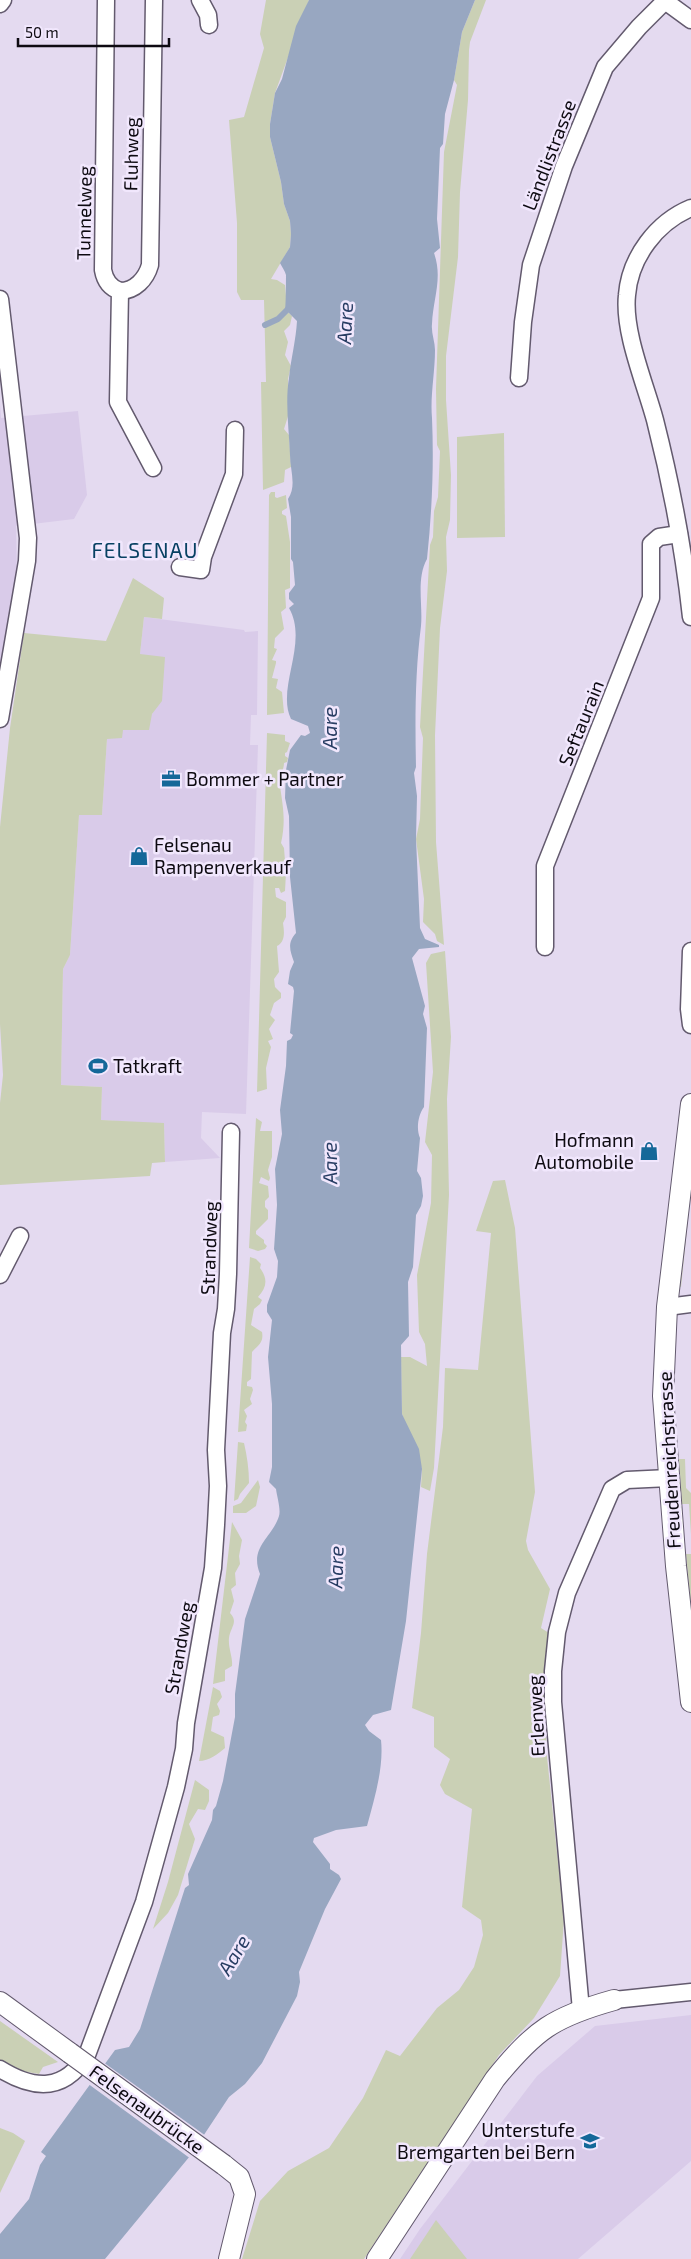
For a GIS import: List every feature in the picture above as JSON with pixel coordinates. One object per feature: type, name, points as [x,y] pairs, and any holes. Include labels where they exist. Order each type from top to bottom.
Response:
[{"type":"street","points":[[0,4],[4,0]]},
{"type":"street","name":"Tunnelweg","points":[[106,0],[103,270],[104,277],[110,286],[120,291]]},
{"type":"street","name":"Fluhweg","points":[[120,291],[125,291],[140,283],[148,272],[150,265],[154,0]]},
{"type":"street","points":[[200,0],[210,25]]},
{"type":"street","name":"Ländlistrasse","points":[[519,378],[523,322],[531,265],[564,166],[605,67],[639,27],[665,1],[691,20]]},
{"type":"street","points":[[691,208],[670,219],[657,230],[644,247],[631,275],[627,293],[628,326],[655,421],[687,576],[691,617]]},
{"type":"street","points":[[120,291],[118,402],[153,468]]},
{"type":"street","points":[[0,299],[28,538],[27,560],[0,719]]},
{"type":"street","points":[[180,567],[201,570],[203,557],[234,474],[235,430]]},
{"type":"street","name":"Seftaurain","points":[[545,947],[545,866],[652,598],[651,544],[659,537],[679,534]]},
{"type":"street","points":[[691,951],[689,1009],[691,1025]]},
{"type":"street","name":"Freudenreichstrasse","points":[[691,1104],[667,1307],[663,1396],[676,1566],[691,1702]]},
{"type":"street","name":"Strandweg","points":[[0,2069],[19,2079],[42,2085],[60,2081],[80,2067],[87,2055],[132,1937],[144,1902],[176,1787],[184,1749],[186,1723],[213,1568],[218,1486],[216,1450],[218,1394],[228,1274],[231,1132]]},
{"type":"street","points":[[0,1275],[20,1236]]},
{"type":"street","points":[[667,1307],[691,1304]]},
{"type":"street","name":"Erlenweg","points":[[580,2010],[553,1702],[557,1632],[567,1593],[612,1489],[627,1480],[669,1478]]},
{"type":"street","points":[[377,2259],[495,2079],[531,2038],[551,2023],[580,2010],[614,2000],[691,1992]]},
{"type":"street","name":"Felsenaubrücke","points":[[0,2002],[238,2177],[245,2194],[229,2259]]},
{"type":"shaded area","points":[[0,403],[1,418],[78,411],[87,495],[74,519],[16,526],[17,580],[0,686]]},
{"type":"shaded area","points":[[144,617],[244,630],[245,632],[258,631],[257,715],[251,715],[250,745],[258,745],[246,1114],[202,1112],[201,1138],[220,1158],[165,1162],[164,1124],[101,1120],[102,1087],[61,1085],[63,969],[70,955],[79,814],[102,815],[107,739],[152,714],[157,706],[140,654]]},
{"type":"shaded area","name":"Unterstufe Bremgarten bei Bern","points":[[691,2015],[691,2161],[578,2259],[400,2259],[420,2229],[537,2076],[595,2026]]},
{"type":"green space","points":[[266,0],[309,0],[275,93],[270,124],[270,137],[281,182],[284,204],[290,221],[291,234],[290,247],[271,279],[285,285],[287,306],[285,309],[292,316],[290,325],[284,331],[288,342],[285,355],[291,366],[288,379],[289,413],[284,429],[289,435],[291,467],[285,470],[284,482],[263,490],[261,382],[266,382],[264,300],[241,300],[237,292],[237,223],[229,120],[244,117],[264,48],[260,34]]},
{"type":"green space","points":[[475,0],[486,0],[470,42],[469,50],[468,100],[460,192],[458,257],[446,356],[446,400],[451,475],[450,520],[446,537],[447,571],[440,628],[435,735],[436,842],[444,945],[437,941],[435,934],[423,922],[424,899],[416,839],[420,819],[423,738],[420,727],[430,545],[433,537],[434,511],[438,497],[440,451],[437,445],[436,389],[444,152],[457,85],[454,80],[462,32]]},
{"type":"green space","points":[[504,433],[505,537],[457,538],[457,437]]},
{"type":"green space","points":[[271,492],[275,492],[275,497],[277,498],[286,495],[287,508],[282,511],[282,514],[286,516],[290,542],[290,588],[285,590],[286,608],[281,612],[284,629],[275,638],[274,648],[277,649],[272,660],[276,661],[276,663],[272,678],[278,679],[276,688],[282,692],[284,713],[267,715],[269,495]]},
{"type":"green space","points":[[133,578],[164,598],[162,619],[144,617],[140,654],[165,657],[162,701],[152,714],[149,730],[123,730],[122,738],[107,739],[102,815],[79,815],[70,955],[63,969],[61,1085],[102,1087],[101,1120],[164,1123],[165,1162],[152,1163],[150,1176],[0,1185],[0,1103],[3,1075],[0,1024],[0,827],[10,728],[24,633],[106,641]]},
{"type":"green space","points":[[267,733],[285,735],[285,741],[290,743],[285,753],[285,756],[288,758],[287,762],[284,763],[280,777],[284,814],[281,843],[284,848],[285,861],[282,865],[286,873],[285,891],[281,893],[279,888],[275,888],[276,897],[286,902],[286,917],[283,923],[283,939],[277,946],[279,972],[274,979],[275,987],[281,993],[281,998],[274,1003],[270,1015],[275,1020],[269,1029],[273,1039],[268,1041],[271,1047],[266,1068],[267,1089],[257,1092]]},
{"type":"green space","points":[[445,951],[451,1037],[447,1099],[449,1195],[434,1468],[430,1491],[421,1487],[422,1469],[402,1414],[401,1357],[410,1357],[427,1366],[425,1344],[419,1332],[417,1275],[431,1203],[432,1155],[425,1142],[433,1072],[426,963],[431,954]]},
{"type":"green space","points":[[256,1118],[262,1122],[260,1131],[272,1131],[272,1157],[268,1170],[270,1178],[269,1181],[261,1177],[259,1183],[268,1186],[269,1197],[265,1201],[265,1207],[268,1210],[268,1219],[256,1231],[256,1234],[264,1240],[267,1246],[265,1249],[258,1251],[249,1248]]},
{"type":"green space","points":[[505,1180],[515,1228],[535,1492],[526,1541],[528,1550],[550,1589],[541,1628],[549,1633],[544,1685],[547,1757],[564,1919],[560,1976],[534,2018],[499,2055],[364,2259],[242,2259],[260,2201],[288,2171],[329,2148],[363,2098],[386,2050],[400,2056],[437,2008],[459,1990],[474,1967],[483,1935],[481,1920],[462,1907],[472,1809],[445,1794],[440,1785],[450,1759],[434,1747],[434,1717],[412,1708],[421,1633],[427,1554],[443,1427],[445,1368],[478,1370],[491,1233],[476,1231],[493,1181]]},
{"type":"green space","points":[[689,1210],[681,1287],[679,1286]]},
{"type":"green space","points":[[250,1257],[256,1259],[261,1264],[260,1268],[265,1279],[265,1286],[258,1297],[262,1300],[254,1309],[251,1325],[262,1332],[262,1339],[252,1352],[251,1379],[247,1382],[247,1386],[252,1387],[253,1390],[250,1399],[252,1404],[244,1410],[247,1416],[245,1422],[247,1425],[246,1431],[238,1432]]},
{"type":"green space","points":[[238,1442],[244,1443],[249,1483],[238,1499],[234,1501]]},
{"type":"green space","points":[[679,1459],[685,1459],[686,1488],[691,1493],[691,1534],[689,1504],[682,1504]]},
{"type":"green space","points":[[258,1480],[260,1487],[256,1506],[246,1513],[233,1513],[233,1506],[241,1503]]},
{"type":"green space","points":[[232,1522],[242,1540],[239,1556],[240,1564],[235,1573],[236,1585],[231,1589],[234,1601],[230,1613],[233,1616],[234,1622],[229,1642],[232,1666],[225,1670],[225,1681],[213,1684]]},
{"type":"green space","points":[[686,1554],[691,1554],[691,1608]]},
{"type":"green space","points":[[213,1687],[220,1691],[222,1697],[217,1704],[220,1711],[219,1715],[213,1717],[211,1731],[224,1737],[225,1748],[210,1758],[199,1761]]},
{"type":"green space","points":[[195,1780],[209,1790],[209,1801],[205,1810],[198,1809],[189,1824],[195,1839],[178,1895],[168,1913],[153,1929],[168,1882]]},
{"type":"green space","points":[[0,2021],[58,2062],[43,2067],[39,2074],[21,2071],[0,2061]]},
{"type":"green space","points":[[0,2128],[13,2133],[25,2141],[0,2193]]},
{"type":"green space","points":[[436,2220],[467,2259],[410,2259]]},
{"type":"water","name":"Aare","points":[[309,0],[475,0],[462,32],[454,80],[445,114],[443,144],[440,148],[437,219],[440,248],[434,253],[437,262],[438,280],[432,327],[435,350],[432,401],[432,488],[427,559],[421,583],[416,767],[414,773],[417,796],[416,839],[420,928],[425,939],[439,945],[439,947],[419,949],[412,958],[425,1006],[423,1014],[427,1028],[424,1107],[420,1114],[418,1126],[420,1138],[417,1171],[421,1178],[423,1196],[421,1206],[416,1215],[413,1267],[408,1282],[409,1336],[401,1345],[402,1414],[419,1449],[422,1469],[406,1621],[391,1710],[373,1715],[365,1725],[369,1731],[381,1740],[382,1751],[378,1784],[367,1826],[336,1830],[314,1838],[313,1842],[330,1864],[330,1869],[339,1875],[341,1879],[325,1909],[299,1972],[300,1982],[297,1996],[262,2063],[245,2084],[229,2097],[190,2156],[105,2259],[0,2259],[0,2234],[29,2199],[40,2165],[46,2156],[41,2152],[115,2050],[129,2047],[140,2029],[185,1888],[189,1885],[188,1874],[212,1820],[213,1810],[216,1806],[223,1781],[235,1717],[235,1694],[245,1619],[260,1574],[257,1557],[259,1550],[279,1516],[276,1489],[269,1482],[272,1467],[272,1404],[268,1357],[272,1320],[267,1312],[267,1305],[277,1277],[278,1261],[274,1249],[277,1205],[275,1169],[282,1134],[280,1110],[286,1066],[287,1041],[293,1035],[290,1033],[294,991],[293,987],[288,984],[294,962],[290,944],[296,933],[290,877],[289,816],[285,798],[286,770],[290,750],[301,735],[305,736],[310,733],[308,726],[291,719],[287,707],[287,694],[296,636],[289,608],[294,604],[289,599],[289,593],[295,585],[293,562],[291,559],[291,517],[288,499],[293,483],[287,397],[297,321],[285,309],[286,275],[280,263],[290,247],[290,221],[284,204],[281,182],[270,137],[270,124],[275,93],[282,79],[296,26]]},
{"type":"pier","points":[[103,2062],[206,2136],[191,2159],[87,2083]]},
{"type":"waterway","points":[[265,325],[278,319],[292,305]]},
{"type":"place","name":"Bommer + Partner","points":[[171,779]]},
{"type":"place","name":"Felsenau Rampenverkauf","points":[[139,856]]},
{"type":"place","name":"Tatkraft","points":[[98,1066]]},
{"type":"place","name":"Hofmann Automobile","points":[[649,1151]]},
{"type":"place","name":"Unterstufe Bremgarten bei Bern","points":[[590,2141]]},
{"type":"district","name":"FELSENAU","points":[[145,551]]}]
